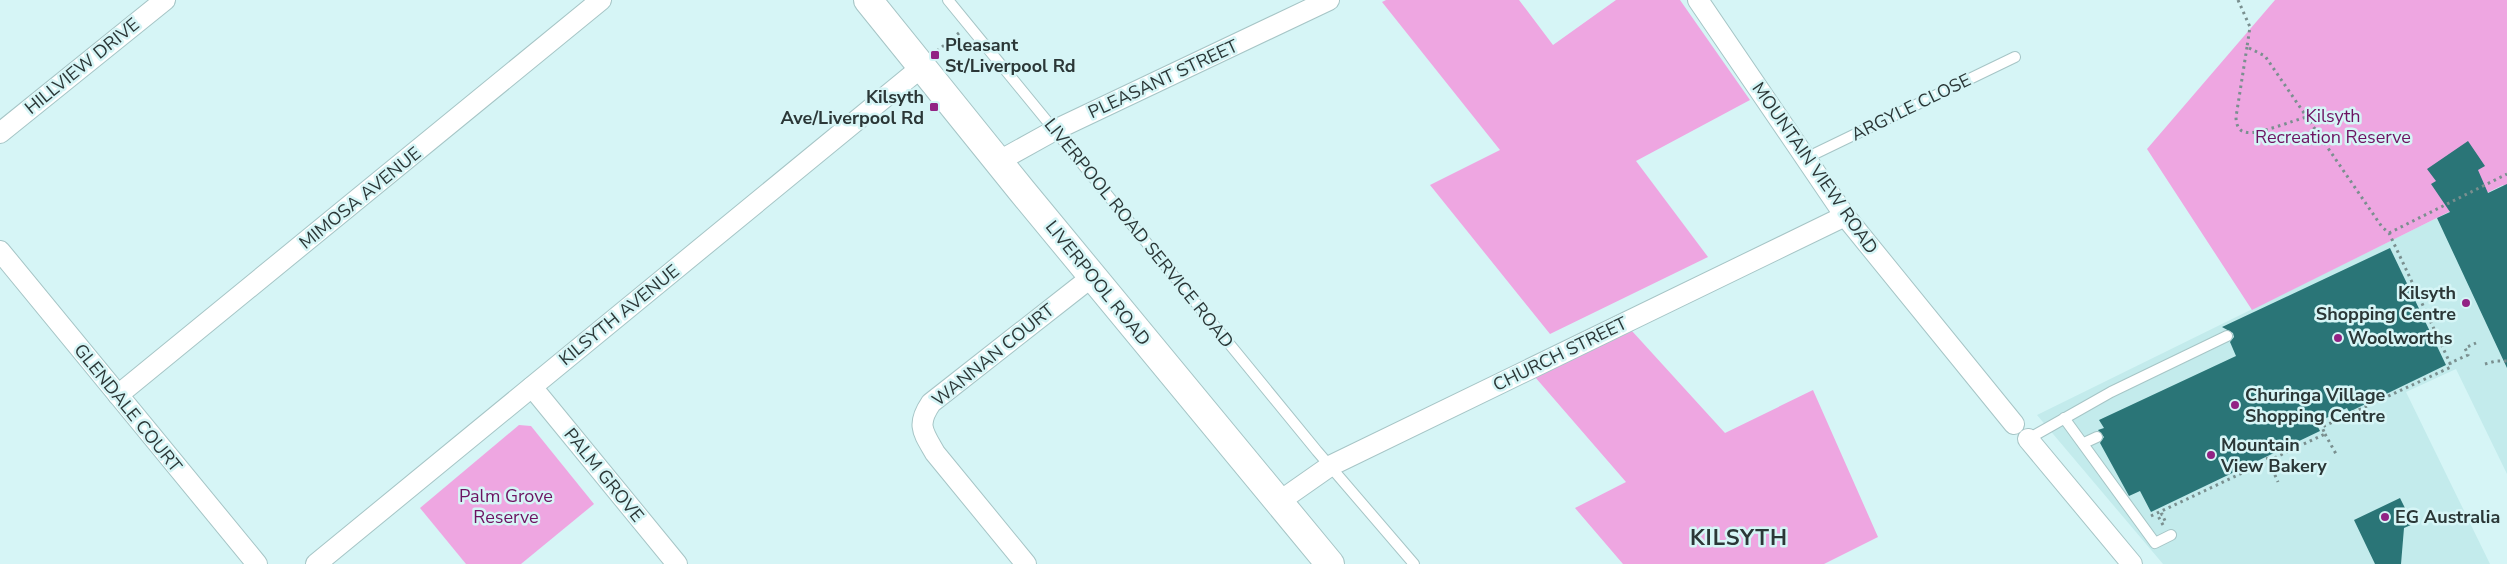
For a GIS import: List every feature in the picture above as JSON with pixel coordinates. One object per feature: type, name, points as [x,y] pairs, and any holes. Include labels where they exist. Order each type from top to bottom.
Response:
[{"type":"main road","name":"LIVERPOOL ROAD","points":[[868,0],[1330,564]]},
{"type":"street","name":"HILLVIEW DRIVE","points":[[0,133],[165,0]]},
{"type":"street","name":"MIMOSA AVENUE","points":[[118,395],[601,0]]},
{"type":"street","name":"PLEASANT STREET","points":[[999,161],[1055,130],[1328,0]]},
{"type":"street","name":"MOUNTAIN VIEW ROAD","points":[[1698,0],[1845,216],[2014,424]]},
{"type":"street","name":"KILSYTH AVENUE","points":[[316,564],[923,66]]},
{"type":"street","name":"CHURCH STREET","points":[[1280,501],[1330,466],[1845,216]]},
{"type":"street","name":"GLENDALE COURT","points":[[0,251],[257,564]]},
{"type":"street","name":"WANNAN COURT","points":[[1026,564],[935,452],[924,434],[922,424],[924,414],[931,403],[1093,276]]},
{"type":"street","name":"PALM GROVE","points":[[532,387],[677,564]]},
{"type":"street","points":[[2028,439],[2132,564]]},
{"type":"lane","name":"LIVERPOOL ROAD SERVICE ROAD","points":[[948,0],[1330,466],[1414,564]]},
{"type":"lane","name":"ARGYLE CLOSE","points":[[1806,158],[2015,57]]},
{"type":"lane","points":[[2028,439],[2064,418],[2227,336]]},
{"type":"lane","points":[[2064,418],[2155,543],[2171,535]]},
{"type":"lane","points":[[2084,443],[2098,437]]},
{"type":"path","points":[[2238,0],[2250,27],[2236,117],[2238,128],[2242,132],[2252,132],[2307,117]]},
{"type":"path","points":[[2248,47],[2265,56],[2382,227],[2389,233],[2451,367],[2322,427],[2336,454]]},
{"type":"path","points":[[2389,233],[2507,174]]},
{"type":"path","points":[[2450,363],[2468,355],[2465,348],[2476,343]]},
{"type":"path","points":[[2485,364],[2507,361]]},
{"type":"path","points":[[2171,535],[2162,514],[2158,516],[2164,528],[2160,530],[2151,516],[2267,459],[2325,434]]},
{"type":"path","points":[[2267,459],[2278,482]]},
{"type":"shaded area","name":"Churinga Village Shopping Centre","points":[[2504,185],[2507,189],[2507,474],[2456,369],[2406,392],[2490,564],[2163,564],[2037,415]]},
{"type":"green space","points":[[1386,0],[1519,0],[1553,45],[1616,0],[1680,0],[1750,100],[1636,161],[1708,257],[1550,334],[1430,185],[1500,150],[1382,2]]},
{"type":"green space","name":"Kilsyth Recreation Reserve","points":[[2275,0],[2507,0],[2507,189],[2503,185],[2252,310],[2147,149]]},
{"type":"green space","points":[[1632,331],[1725,433],[1813,390],[1878,537],[1824,564],[1623,564],[1575,508],[1626,482],[1535,377]]},
{"type":"green space","name":"Palm Grove Reserve","points":[[519,425],[531,426],[594,504],[521,564],[466,564],[420,508]]},
{"type":"building","points":[[2468,141],[2485,166],[2478,170],[2488,193],[2507,184],[2507,368],[2437,218],[2450,212],[2431,184],[2436,181],[2427,169]]},
{"type":"building","points":[[2390,248],[2446,365],[2349,412],[2347,408],[2316,423],[2320,431],[2151,512],[2140,491],[2129,496],[2100,443],[2104,437],[2098,430],[2104,428],[2099,420],[2236,356],[2230,342],[2234,337],[2233,333],[2222,327]]},
{"type":"building","points":[[2400,498],[2413,524],[2404,528],[2401,564],[2375,564],[2354,520]]},
{"type":"place","name":"Pleasant St/Liverpool Rd","points":[[935,55]]},
{"type":"place","name":"Kilsyth Ave/Liverpool Rd","points":[[934,107]]},
{"type":"place","name":"Kilsyth Shopping Centre","points":[[2466,303]]},
{"type":"place","name":"Woolworths","points":[[2338,338]]},
{"type":"place","name":"Churinga Village Shopping Centre","points":[[2235,405]]},
{"type":"place","name":"Mountain View Bakery","points":[[2211,455]]},
{"type":"place","name":"EG Australia","points":[[2385,517]]},
{"type":"district","name":"KILSYTH","points":[[1739,537]]}]
